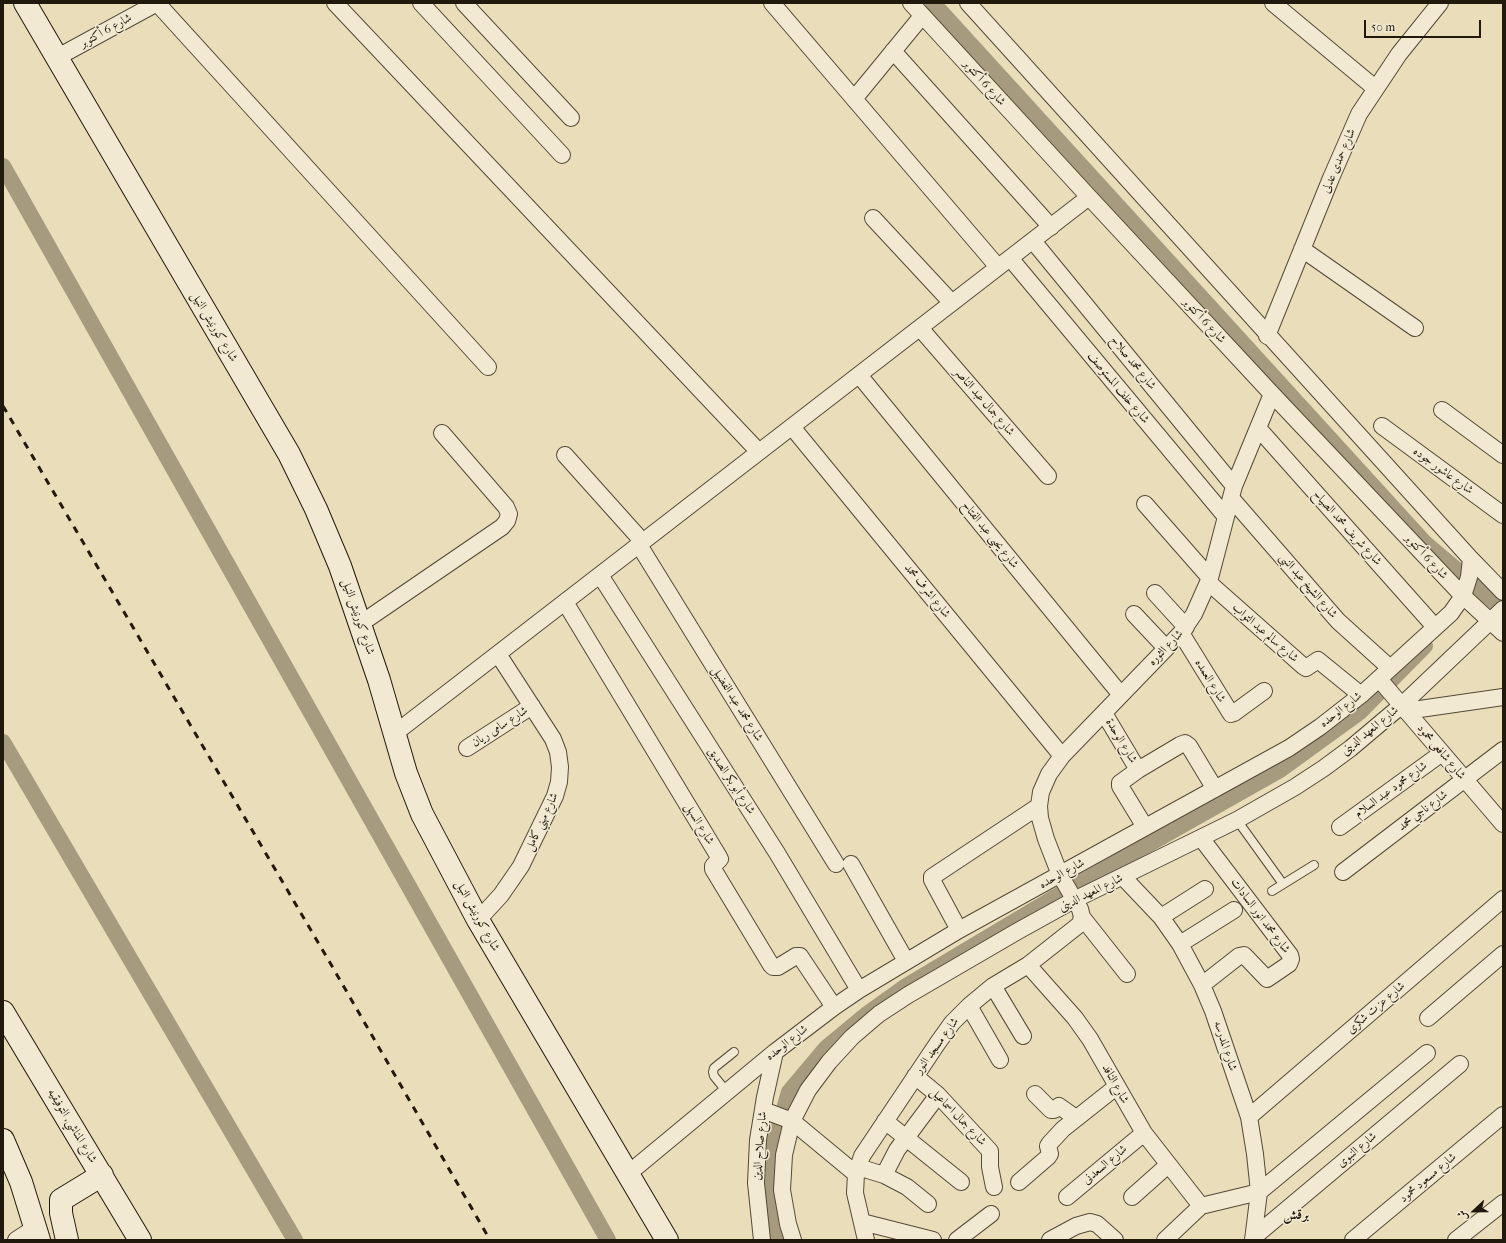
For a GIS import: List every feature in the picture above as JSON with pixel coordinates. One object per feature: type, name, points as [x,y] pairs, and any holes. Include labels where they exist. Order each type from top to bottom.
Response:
[{"type":"main road","name":"شارع كورنيش النيل","points":[[25,3],[289,454],[316,509],[340,566],[379,680],[406,773],[422,814],[478,920],[629,1173],[667,1240]]},
{"type":"main road","name":"شارع المناشي, التوفيقيه","points":[[3,1012],[96,1178],[125,1240]]},
{"type":"main road","name":"شارع المناشي, التوفيقيه","points":[[3,1041],[140,1240]]},
{"type":"main road","points":[[3,1140],[21,1182],[38,1234]]},
{"type":"main road","points":[[67,1240],[61,1213],[61,1200],[96,1178]]},
{"type":"street","name":"شارع 6 أكتوبر","points":[[56,58],[157,3]]},
{"type":"street","points":[[157,3],[488,367]]},
{"type":"street","points":[[335,3],[759,452]]},
{"type":"street","points":[[421,3],[562,155]]},
{"type":"street","points":[[464,3],[571,118]]},
{"type":"street","name":"شارع خلف المستوصف","points":[[772,3],[854,99],[1004,263],[1226,517]]},
{"type":"street","name":"شارع 6 أكتوبر","points":[[911,3],[1272,394],[1463,596],[1503,633]]},
{"type":"street","points":[[968,3],[1267,336],[1471,560],[1503,592]]},
{"type":"street","points":[[1273,3],[1375,88]]},
{"type":"street","name":"شارع حمدى عدلى","points":[[1267,336],[1344,146],[1359,114],[1399,54],[1440,3]]},
{"type":"street","points":[[854,99],[922,16]]},
{"type":"street","points":[[893,51],[1051,227]]},
{"type":"street","points":[[394,734],[1089,197]]},
{"type":"street","points":[[873,218],[952,303]]},
{"type":"street","name":"شارع محمد صلاح","points":[[1033,241],[1232,492]]},
{"type":"street","points":[[1302,249],[1415,328]]},
{"type":"street","name":"شارع جمال عبد الناصر","points":[[920,328],[1048,476]]},
{"type":"street","name":"شارع يحيى عبد الفتاح","points":[[859,375],[1121,695]]},
{"type":"street","name":"شارع الثوره","points":[[1060,875],[1046,839],[1039,806],[1041,792],[1049,774],[1062,756],[1183,630],[1197,608],[1209,580],[1232,492],[1272,394]]},
{"type":"street","points":[[1442,410],[1503,455]]},
{"type":"street","name":"شارع اشرف محمد","points":[[792,426],[1062,756]]},
{"type":"street","name":"شارع عاشور جوده","points":[[1382,426],[1503,515]]},
{"type":"street","name":"شارع شريف محمد الصياح","points":[[1258,428],[1435,627]]},
{"type":"street","points":[[360,624],[502,527],[507,521],[509,514],[506,507],[442,433]]},
{"type":"street","name":"شارع محمد عبد الفضيل","points":[[565,455],[641,544],[906,961]]},
{"type":"street","name":"شارع الشيخ عبد النبى","points":[[1232,492],[1338,621],[1385,674]]},
{"type":"street","points":[[1145,504],[1209,580]]},
{"type":"street","name":"شارع الوحده","points":[[629,1173],[775,1052],[859,990],[959,930],[1289,748],[1320,727],[1361,695],[1451,613],[1463,596],[1469,577],[1471,560]]},
{"type":"street","name":"شارع أبو بكر الصديق","points":[[600,575],[762,828],[859,990]]},
{"type":"street","name":"شارع سالم عبد التواب","points":[[1209,580],[1303,666],[1306,668],[1318,660],[1361,695]]},
{"type":"street","points":[[1155,593],[1183,630]]},
{"type":"street","name":"شارع السهل","points":[[565,602],[719,857],[718,861],[712,866],[713,869],[771,965],[778,967],[796,956],[800,956],[834,1007]]},
{"type":"street","name":"شارع المعهد الدينى","points":[[793,1240],[788,1224],[782,1190],[784,1155],[792,1121],[808,1090],[828,1062],[852,1037],[879,1014],[963,962],[1074,900],[1237,820],[1324,768],[1404,708],[1503,609]]},
{"type":"street","points":[[1134,614],[1166,648]]},
{"type":"street","name":"شارع العمده","points":[[1183,630],[1231,714],[1264,691]]},
{"type":"street","name":"شارع مهني كامل","points":[[478,920],[501,895],[521,866],[555,796],[560,782],[558,752],[553,738],[498,654]]},
{"type":"street","name":"شارع شافعى محمود","points":[[1385,674],[1404,708],[1503,824]]},
{"type":"street","points":[[1404,708],[1503,697]]},
{"type":"street","name":"شارع سامى ريان","points":[[467,748],[532,706]]},
{"type":"street","name":"شارع الوحدة","points":[[1104,713],[1138,770]]},
{"type":"street","points":[[1145,827],[1120,786],[1120,783],[1123,779],[1185,743],[1215,788]]},
{"type":"street","name":"شارع ناجي محمد","points":[[1344,872],[1503,750]]},
{"type":"street","name":"شارع محمود عبد السلام","points":[[1340,827],[1442,753]]},
{"type":"street","points":[[959,930],[932,880],[932,877],[1039,806]]},
{"type":"street","name":"شارع محمد انور السادات","points":[[1201,838],[1290,955],[1291,959],[1289,964],[1267,979],[1244,955],[1239,956],[1202,984]]},
{"type":"street","points":[[1060,875],[1080,910],[1082,917],[1127,974]]},
{"type":"street","name":"شارع المدرسه","points":[[1123,877],[1160,917],[1180,944],[1202,984],[1249,1117],[1256,1154],[1259,1192],[1253,1238]]},
{"type":"street","points":[[1160,917],[1205,889]]},
{"type":"street","name":"شارع عزت شكرى","points":[[1249,1117],[1503,899]]},
{"type":"street","points":[[1180,944],[1234,910]]},
{"type":"street","name":"شارع مسجد النور","points":[[866,1240],[855,1193],[857,1171],[862,1156],[915,1076],[952,1023],[969,1006],[993,986],[1028,965],[1074,930],[1080,924],[1082,917]]},
{"type":"street","points":[[1428,1018],[1503,954]]},
{"type":"street","name":"شارع النافد","points":[[1028,965],[1075,1018],[1090,1039],[1116,1087],[1144,1132],[1201,1206]]},
{"type":"street","points":[[993,986],[1022,1036]]},
{"type":"street","points":[[969,1006],[1000,1060]]},
{"type":"street","name":"شارع صلاح الدين","points":[[762,1240],[756,1183],[758,1140],[762,1110],[775,1052]]},
{"type":"street","points":[[1165,1240],[1201,1206],[1259,1192],[1427,1053]]},
{"type":"street","name":"شارع النبوى","points":[[1253,1238],[1460,1064]]},
{"type":"street","name":"شارع جمال اسماعيل","points":[[915,1076],[938,1095],[990,1151],[990,1167],[994,1187]]},
{"type":"street","points":[[1019,1182],[1048,1157],[1050,1154],[1048,1146],[1050,1142],[1076,1118],[1116,1087]]},
{"type":"street","points":[[1035,1094],[1051,1110],[1054,1110],[1059,1106],[1076,1118]]},
{"type":"street","points":[[884,1175],[897,1150],[938,1095]]},
{"type":"street","points":[[762,1110],[792,1121],[857,1171],[884,1175],[907,1187],[928,1204]]},
{"type":"street","name":"شارع مسعود محمود","points":[[1353,1240],[1503,1115]]},
{"type":"street","points":[[885,1121],[961,1182]]},
{"type":"street","name":"شارع السعدنى","points":[[1067,1198],[1144,1132]]},
{"type":"street","points":[[1132,1197],[1168,1165]]},
{"type":"street","points":[[1456,1240],[1503,1203]]},
{"type":"street","points":[[957,1240],[991,1214]]},
{"type":"street","points":[[862,1222],[933,1240]]},
{"type":"street","points":[[1050,1240],[1076,1226],[1090,1222],[1097,1224],[1115,1240]]},
{"type":"street","points":[[16,1240],[38,1234]]},
{"type":"lane","points":[[1237,820],[1283,884]]},
{"type":"lane","points":[[1272,891],[1314,865]]},
{"type":"lane","points":[[727,1092],[714,1076],[713,1072],[714,1068],[734,1052]]},
{"type":"waterway","points":[[933,3],[1424,542],[1503,609]]},
{"type":"waterway","points":[[3,166],[608,1240]]},
{"type":"waterway","points":[[776,1240],[771,1226],[770,1156],[789,1092],[826,1048],[867,1014],[906,986],[1050,900],[1280,770],[1360,712],[1425,646]]},
{"type":"waterway","points":[[3,742],[295,1240]]},
{"type":"railway","points":[[3,406],[329,961],[490,1240]]},
{"type":"district","name":"برقش","points":[[1296,1216]]}]
